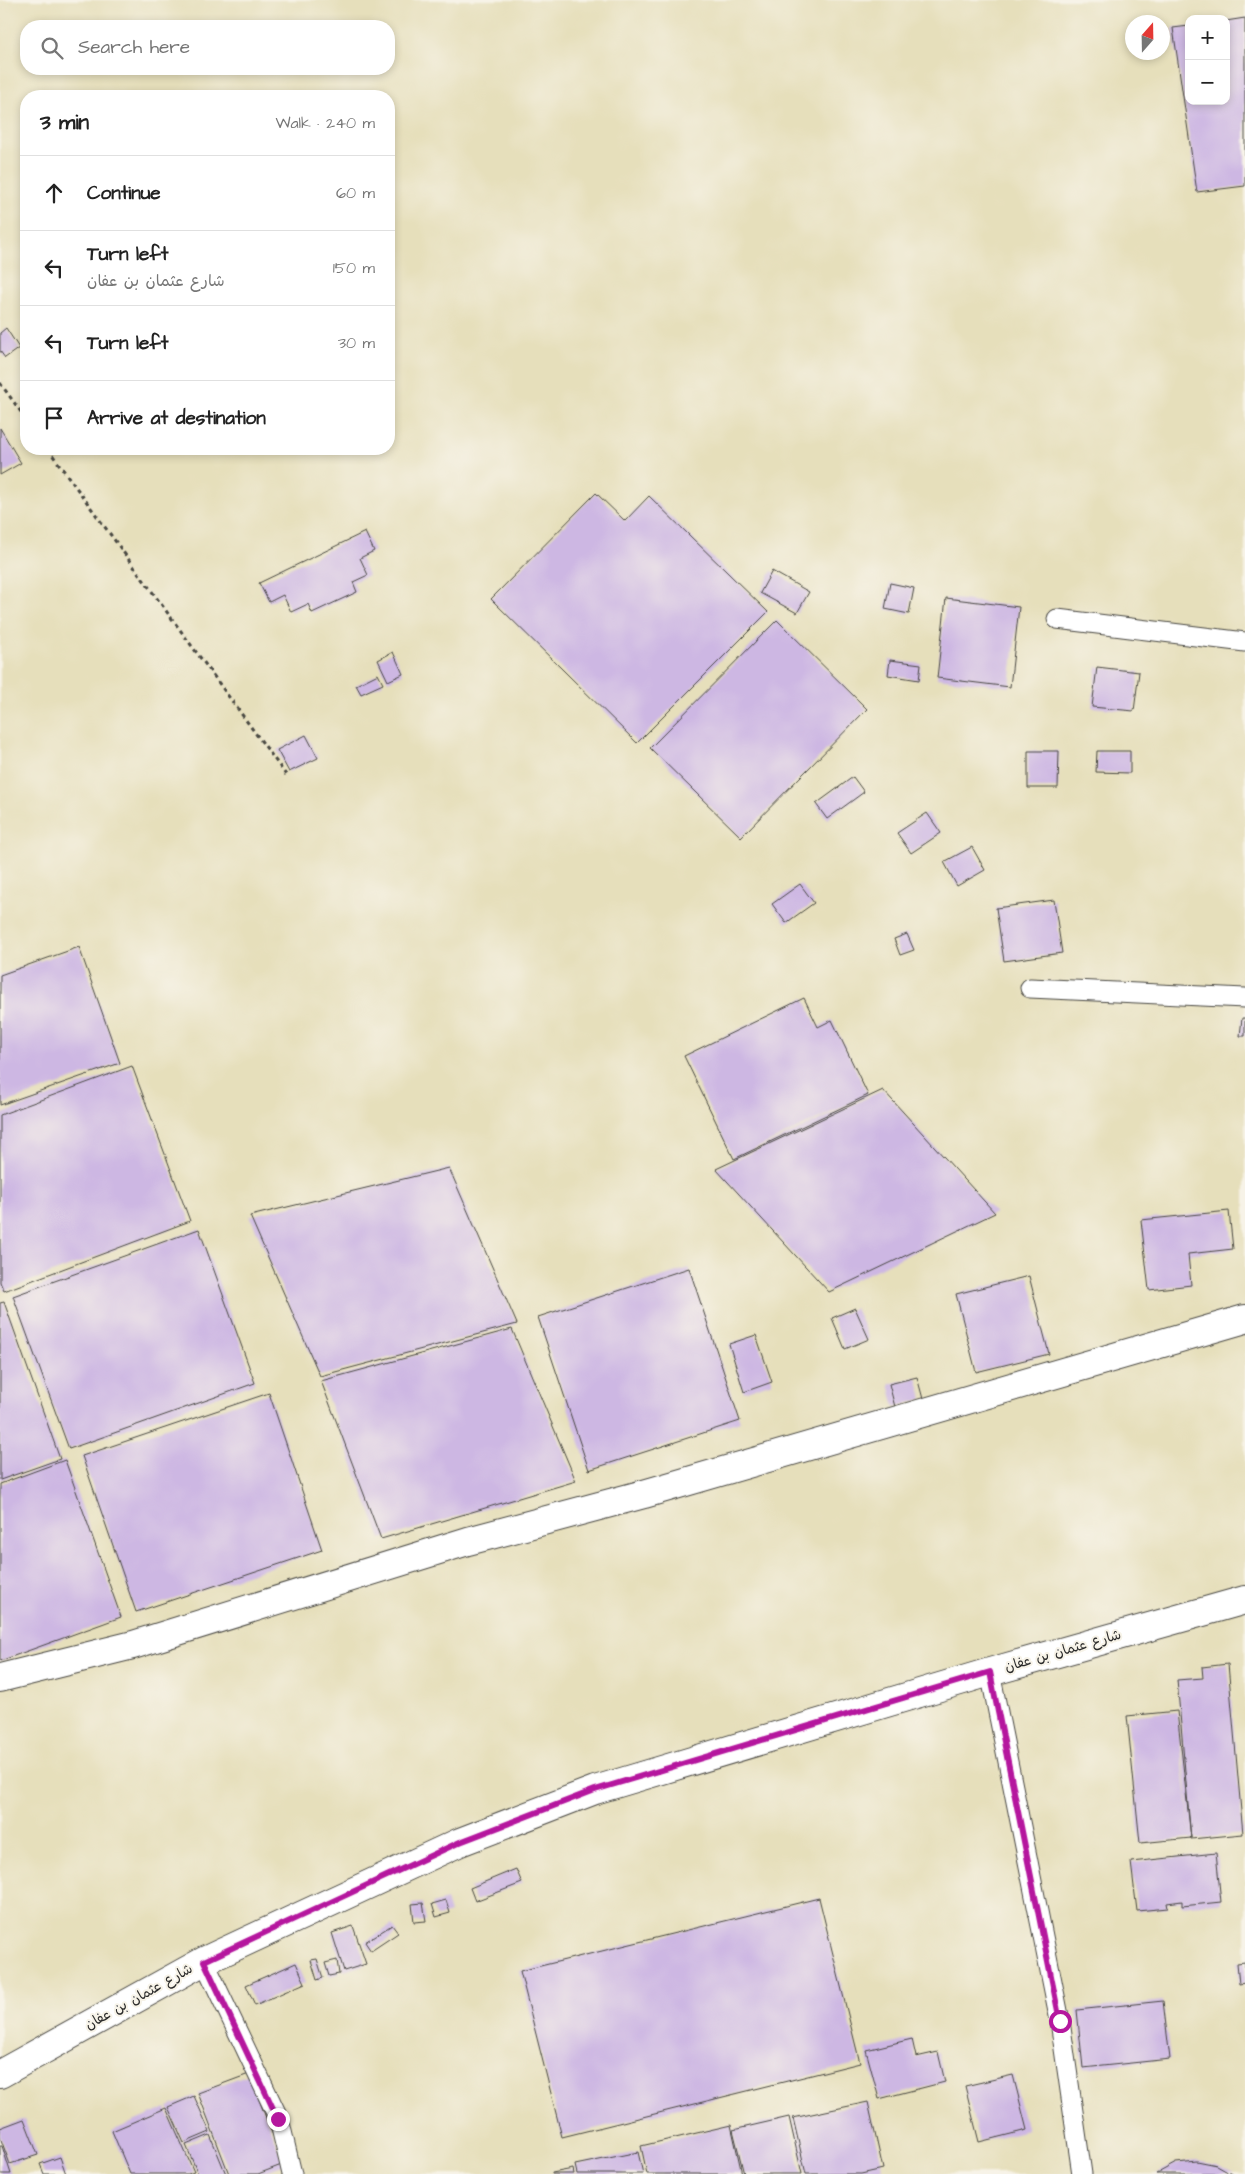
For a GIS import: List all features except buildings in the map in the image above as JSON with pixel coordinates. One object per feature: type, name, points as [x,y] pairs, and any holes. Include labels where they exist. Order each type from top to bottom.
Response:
[{"type":"street","points":[[0,1678],[133,1645],[468,1541],[654,1491],[1245,1319]]},
{"type":"street","name":"شارع عثمان بن عفان","points":[[0,2074],[204,1961],[460,1842],[595,1790],[990,1672],[1245,1600]]},
{"type":"lane","points":[[1057,619],[1245,642]]},
{"type":"lane","points":[[1030,988],[1245,998]]},
{"type":"lane","points":[[990,1672],[1060,2021],[1082,2174]]},
{"type":"lane","points":[[204,1961],[278,2119],[292,2174]]},
{"type":"path","points":[[0,383],[20,411]]},
{"type":"path","points":[[52,455],[286,775]]},
{"type":"route","points":[[278,2119],[204,1961],[460,1842],[595,1790],[990,1672],[1060,2021]]}]
